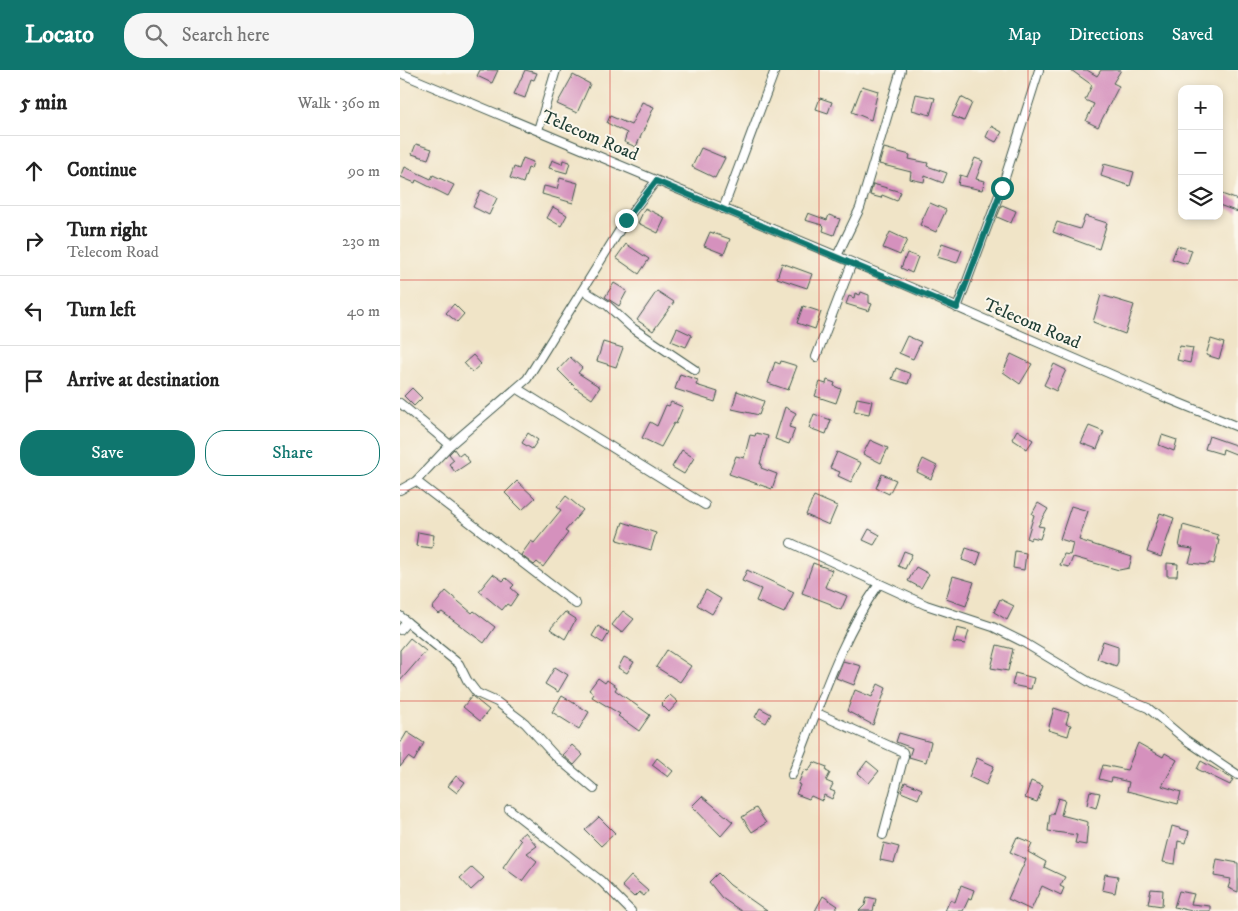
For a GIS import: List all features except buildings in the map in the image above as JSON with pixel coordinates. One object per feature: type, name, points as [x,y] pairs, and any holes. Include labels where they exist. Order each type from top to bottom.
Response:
[{"type":"street","points":[[538,130],[556,70]]},
{"type":"street","points":[[723,209],[775,70]]},
{"type":"street","points":[[837,256],[860,208],[902,70]]},
{"type":"street","points":[[957,308],[1002,188],[1039,70]]},
{"type":"street","name":"Telecom Road","points":[[400,73],[852,262],[1152,392],[1238,426]]},
{"type":"street","points":[[400,490],[416,481],[450,445],[528,379],[626,220],[656,181]]},
{"type":"street","points":[[816,357],[852,262]]},
{"type":"street","points":[[582,290],[607,305],[631,327],[695,370]]},
{"type":"street","points":[[518,389],[705,505]]},
{"type":"street","points":[[400,403],[450,445]]},
{"type":"street","points":[[416,481],[576,604]]},
{"type":"street","points":[[791,543],[926,605],[993,627],[1052,658],[1094,685],[1148,708],[1186,740],[1238,775]]},
{"type":"street","points":[[792,775],[865,604],[879,584]]},
{"type":"street","points":[[400,616],[460,664],[467,680],[477,693],[497,702],[525,723],[555,756],[594,789]]},
{"type":"street","points":[[400,630],[407,622]]},
{"type":"street","points":[[817,713],[902,752],[904,756],[883,835]]},
{"type":"street","points":[[509,809],[601,881],[631,911]]},
{"type":"route","points":[[626,220],[656,181],[957,308],[1002,188]]}]
